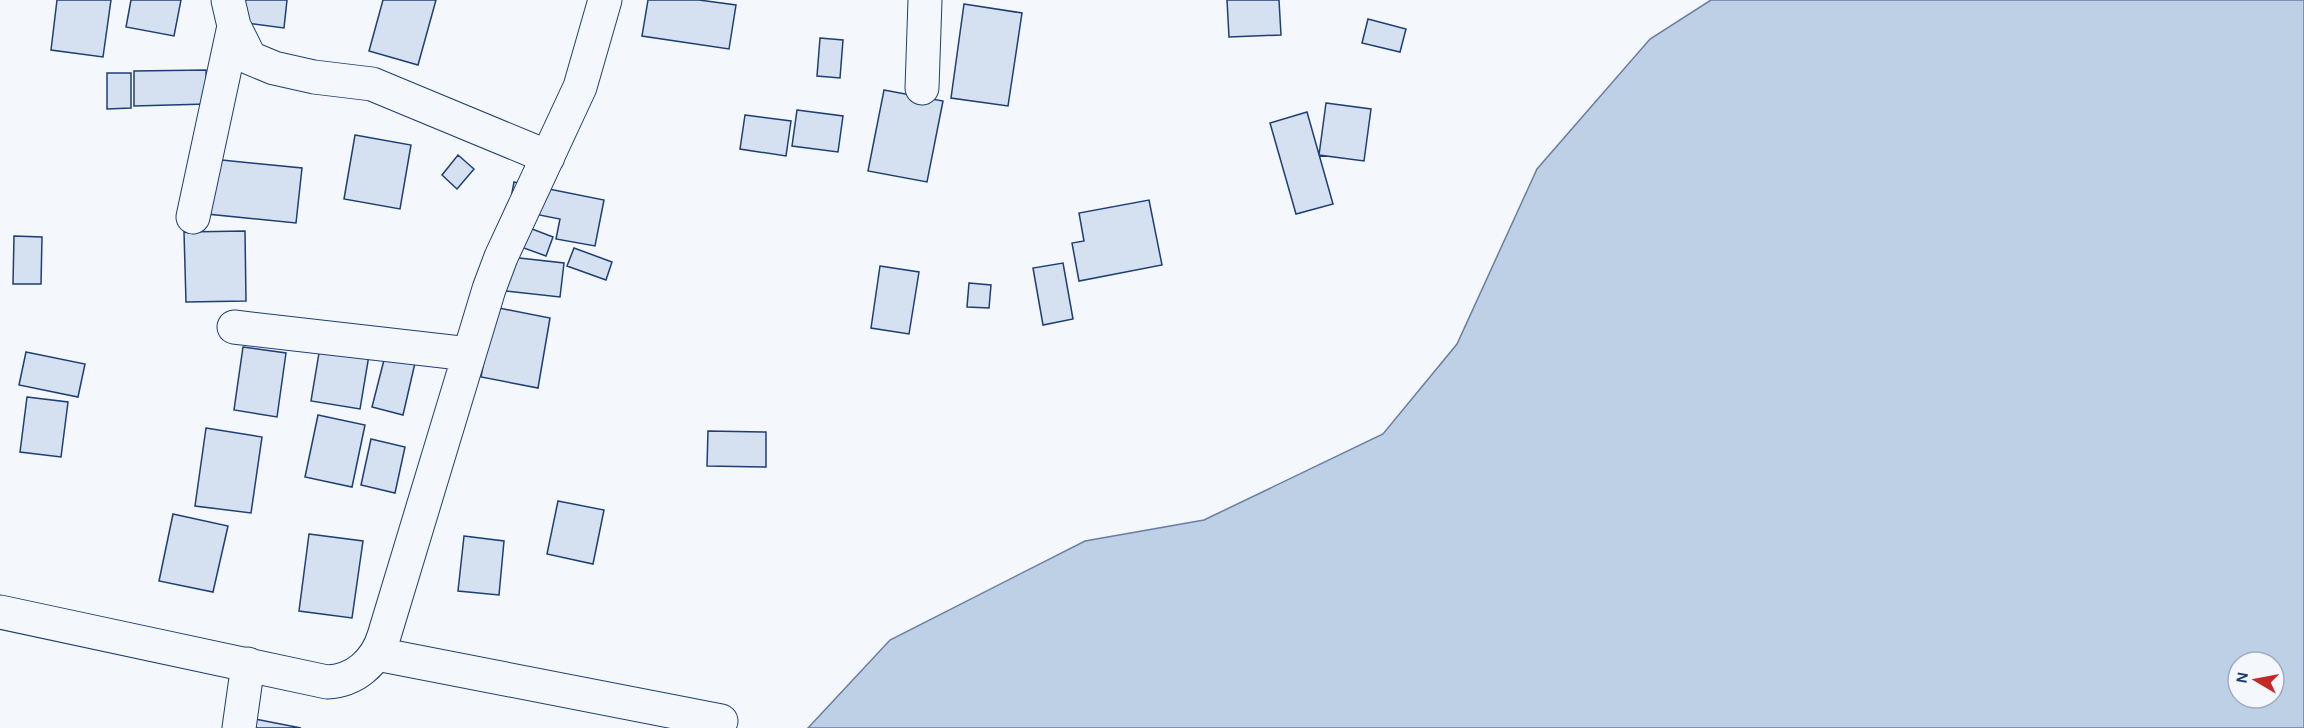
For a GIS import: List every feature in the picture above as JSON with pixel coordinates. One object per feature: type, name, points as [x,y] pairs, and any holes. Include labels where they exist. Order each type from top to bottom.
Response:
[{"type":"street","points":[[0,612],[333,682],[361,671],[377,654],[384,636],[489,289],[501,257],[580,87],[605,0]]},
{"type":"street","points":[[922,88],[925,0]]},
{"type":"street","points":[[231,13],[250,58],[274,68],[314,77],[372,84],[548,157]]},
{"type":"street","points":[[193,217],[231,13]]},
{"type":"street","points":[[234,327],[469,354]]},
{"type":"street","points":[[377,654],[722,721]]},
{"type":"street","points":[[239,728],[248,664]]},
{"type":"water","points":[[1711,0],[2304,0],[2304,728],[808,728],[890,640],[1085,541],[1204,520],[1383,434],[1457,344],[1537,169],[1650,39]]},
{"type":"building","points":[[57,0],[111,0],[103,57],[51,50]]},
{"type":"building","points":[[131,0],[181,0],[174,36],[126,27]]},
{"type":"building","points":[[240,0],[287,0],[284,28],[238,22]]},
{"type":"building","points":[[383,0],[436,0],[418,65],[369,51]]},
{"type":"building","points":[[648,0],[699,0],[736,5],[729,49],[642,36]]},
{"type":"building","points":[[1227,0],[1279,0],[1281,35],[1229,37]]},
{"type":"building","points":[[964,4],[1022,13],[1008,106],[951,98]]},
{"type":"building","points":[[1368,19],[1406,29],[1400,52],[1362,43]]},
{"type":"building","points":[[820,38],[843,40],[840,78],[817,76]]},
{"type":"building","points":[[206,70],[207,104],[134,106],[134,71]]},
{"type":"building","points":[[107,73],[131,73],[131,108],[107,109]]},
{"type":"building","points":[[884,90],[943,101],[927,182],[868,171]]},
{"type":"building","points":[[1326,103],[1371,109],[1364,161],[1319,155]]},
{"type":"building","points":[[797,110],[843,116],[838,152],[792,146]]},
{"type":"building","points":[[1307,112],[1333,204],[1296,214],[1270,123]]},
{"type":"building","points":[[745,115],[791,121],[786,156],[740,149]]},
{"type":"building","points":[[355,135],[411,145],[400,209],[344,199]]},
{"type":"building","points":[[458,155],[474,169],[457,189],[442,175]]},
{"type":"building","points":[[212,159],[302,168],[296,223],[207,214]]},
{"type":"building","points":[[514,182],[604,200],[595,246],[556,239],[560,219],[509,209]]},
{"type":"building","points":[[1149,200],[1162,265],[1079,281],[1072,243],[1084,241],[1079,213]]},
{"type":"building","points":[[506,219],[553,237],[546,256],[499,239]]},
{"type":"building","points":[[245,231],[246,301],[186,302],[184,232]]},
{"type":"building","points":[[14,236],[42,237],[41,284],[13,284]]},
{"type":"building","points":[[574,248],[612,262],[606,280],[567,266]]},
{"type":"building","points":[[491,255],[564,263],[560,297],[487,289]]},
{"type":"building","points":[[1063,263],[1073,319],[1043,325],[1033,268]]},
{"type":"building","points":[[880,266],[919,272],[909,334],[871,328]]},
{"type":"building","points":[[969,283],[991,285],[989,308],[967,307]]},
{"type":"building","points":[[494,307],[550,318],[538,388],[481,377]]},
{"type":"building","points":[[243,347],[286,353],[277,417],[234,410]]},
{"type":"building","points":[[320,347],[369,355],[360,409],[311,401]]},
{"type":"building","points":[[26,352],[85,364],[78,397],[19,385]]},
{"type":"building","points":[[385,356],[415,363],[403,415],[372,407]]},
{"type":"building","points":[[27,397],[68,402],[61,457],[20,452]]},
{"type":"building","points":[[318,415],[365,425],[352,487],[305,477]]},
{"type":"building","points":[[206,428],[262,437],[251,513],[195,506]]},
{"type":"building","points":[[708,431],[766,432],[766,467],[707,466]]},
{"type":"building","points":[[371,439],[405,447],[395,493],[361,485]]},
{"type":"building","points":[[558,501],[604,510],[593,564],[547,554]]},
{"type":"building","points":[[173,514],[228,526],[213,592],[159,581]]},
{"type":"building","points":[[309,534],[363,541],[352,618],[299,611]]},
{"type":"building","points":[[464,536],[504,541],[499,595],[458,591]]},
{"type":"building","points":[[255,719],[301,728],[253,728]]}]
